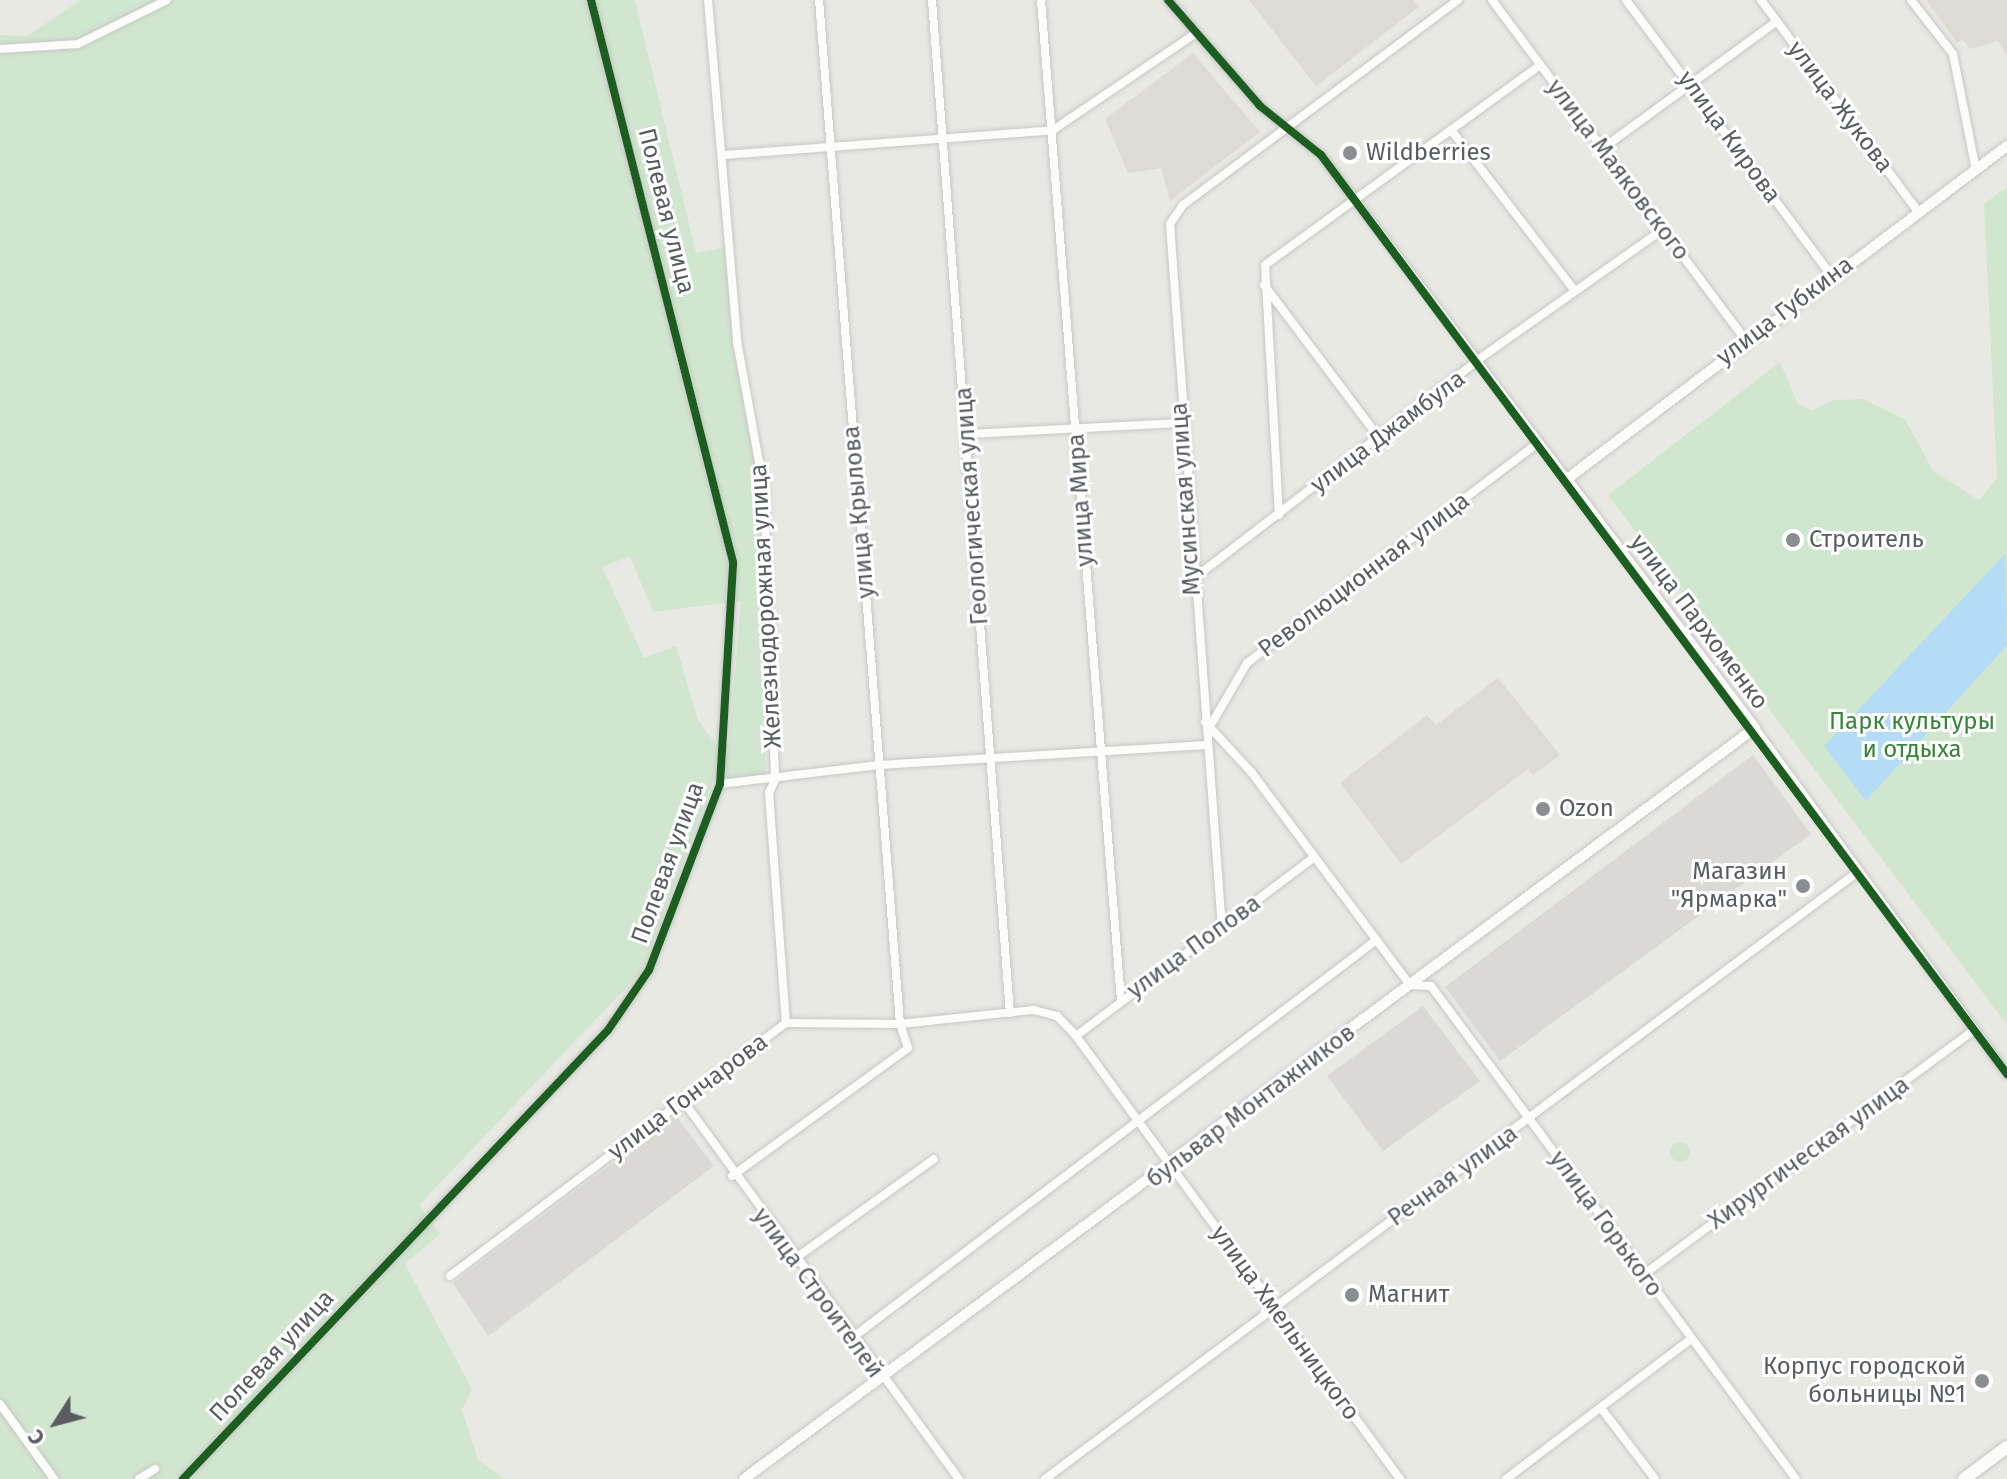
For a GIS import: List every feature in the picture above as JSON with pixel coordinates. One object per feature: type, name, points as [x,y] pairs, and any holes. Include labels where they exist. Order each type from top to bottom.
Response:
[{"type":"main road","points":[[1964,1479],[2007,1447]]},
{"type":"street","points":[[0,49],[78,44],[167,0]]},
{"type":"street","name":"Полевая улица","points":[[183,1479],[608,1030],[649,970],[720,784],[733,562],[591,0]]},
{"type":"street","name":"Железнодорожная улица","points":[[708,0],[724,155],[737,341],[764,489],[775,780],[769,793],[786,1023]]},
{"type":"street","name":"улица Крылова","points":[[732,1176],[908,1048],[900,1024],[819,0]]},
{"type":"street","name":"Геологическая улица","points":[[932,0],[968,434],[987,760],[1010,1013]]},
{"type":"street","name":"улица Мира","points":[[1041,0],[1121,1001]]},
{"type":"street","name":"улица Пархоменко","points":[[1168,0],[1260,106],[1290,125],[1353,199],[1476,365],[1567,479],[1755,728],[2007,1074]]},
{"type":"street","name":"Мусинская улица","points":[[1222,929],[1206,745],[1209,722],[1193,579],[1181,423],[1170,224],[1183,205],[1458,0]]},
{"type":"street","name":"улица Маяковского","points":[[1492,0],[1745,340]]},
{"type":"street","name":"улица Кирова","points":[[1626,0],[1831,275]]},
{"type":"street","name":"улица Жукова","points":[[1761,0],[1919,213]]},
{"type":"street","points":[[1911,0],[1953,54],[1976,170]]},
{"type":"street","points":[[1603,148],[1777,21]]},
{"type":"street","points":[[724,155],[1053,130],[1196,33]]},
{"type":"street","points":[[1279,515],[1265,265],[1540,65]]},
{"type":"street","points":[[1451,130],[1575,291]]},
{"type":"street","name":"улица Губкина","points":[[1567,479],[1745,340],[2007,146]]},
{"type":"street","name":"улица Джамбула","points":[[1193,579],[1575,291],[1662,230]]},
{"type":"street","points":[[1264,285],[1380,439]]},
{"type":"street","points":[[968,434],[1076,433],[1181,423]]},
{"type":"street","name":"Революционная улица","points":[[1209,722],[1247,663],[1537,444]]},
{"type":"street","points":[[1209,722],[1410,985]]},
{"type":"street","name":"бульвар Монтажников","points":[[744,1479],[1172,1165],[1755,728]]},
{"type":"street","points":[[720,784],[775,780],[879,765],[1206,745]]},
{"type":"street","name":"улица Попова","points":[[1076,1036],[1312,859]]},
{"type":"street","name":"Речная улица","points":[[1045,1479],[1530,1120],[1859,871]]},
{"type":"street","points":[[852,1338],[1375,941]]},
{"type":"street","name":"улица Горького","points":[[1410,985],[1431,986],[1796,1479]]},
{"type":"street","name":"улица Гончарова","points":[[450,1276],[786,1023],[900,1024],[1010,1013],[1057,1016],[1076,1036],[1172,1165]]},
{"type":"street","name":"Хирургическая улица","points":[[1643,1275],[1974,1030]]},
{"type":"street","name":"улица Строителей","points":[[684,1102],[732,1176],[793,1260],[959,1479]]},
{"type":"street","points":[[793,1260],[934,1159]]},
{"type":"street","name":"улица Хмельницкого","points":[[1172,1165],[1274,1310],[1400,1479]]},
{"type":"street","points":[[1506,1479],[1691,1339]]},
{"type":"street","points":[[0,1404],[54,1479]]},
{"type":"street","points":[[1601,1408],[1655,1479]]},
{"type":"street","points":[[139,1479],[155,1469]]},
{"type":"shaded area","points":[[1249,0],[1414,0],[1419,7],[1316,86]]},
{"type":"shaded area","points":[[1926,0],[2007,0],[2007,56],[1998,41],[1970,49],[1963,40],[1957,43]]},
{"type":"shaded area","points":[[1193,53],[1260,132],[1170,201],[1161,168],[1128,173],[1105,119]]},
{"type":"shaded area","points":[[1498,678],[1560,755],[1533,775],[1528,769],[1401,864],[1340,783],[1427,715],[1436,725]]},
{"type":"shaded area","points":[[1753,755],[1811,834],[1500,1061],[1445,987]]},
{"type":"shaded area","points":[[1423,1006],[1480,1081],[1383,1151],[1327,1076]]},
{"type":"shaded area","points":[[676,1116],[714,1166],[488,1336],[453,1283]]},
{"type":"green space","points":[[81,0],[635,0],[696,253],[725,247],[733,350],[758,467],[766,776],[714,779],[642,971],[419,1205],[440,1234],[405,1264],[472,1389],[462,1410],[478,1460],[505,1479],[0,1479],[0,35],[27,36]],"holes":[[[630,556],[653,612],[741,601],[729,744],[716,744],[698,720],[676,646],[644,658],[602,567]]]},
{"type":"green space","name":"Парк культуры и отдыха","points":[[2007,187],[2007,1025],[1608,495],[1780,362],[1798,404],[1812,411],[1833,400],[1863,399],[1905,419],[1933,471],[1979,500],[1997,478],[1984,204]]},
{"type":"green space","points":[[1680,1142],[1687,1145],[1690,1152],[1687,1159],[1680,1162],[1673,1159],[1670,1152],[1673,1145]]},
{"type":"water","points":[[2005,554],[2007,645],[1866,801],[1824,746]]},
{"type":"cycle path","points":[[183,1479],[608,1030],[649,970],[720,784],[733,562],[591,0]]},
{"type":"cycle path","points":[[1168,0],[1260,106],[1321,155],[2007,1074]]},
{"type":"place","name":"Wildberries","points":[[1350,153]]},
{"type":"place","name":"Строитель","points":[[1793,540]]},
{"type":"place","name":"Ozon","points":[[1543,809]]},
{"type":"place","name":"Магазин \"Ярмарка\"","points":[[1803,886]]},
{"type":"place","name":"Магнит","points":[[1352,1295]]},
{"type":"place","name":"Корпус городской больницы №1","points":[[1982,1381]]}]
